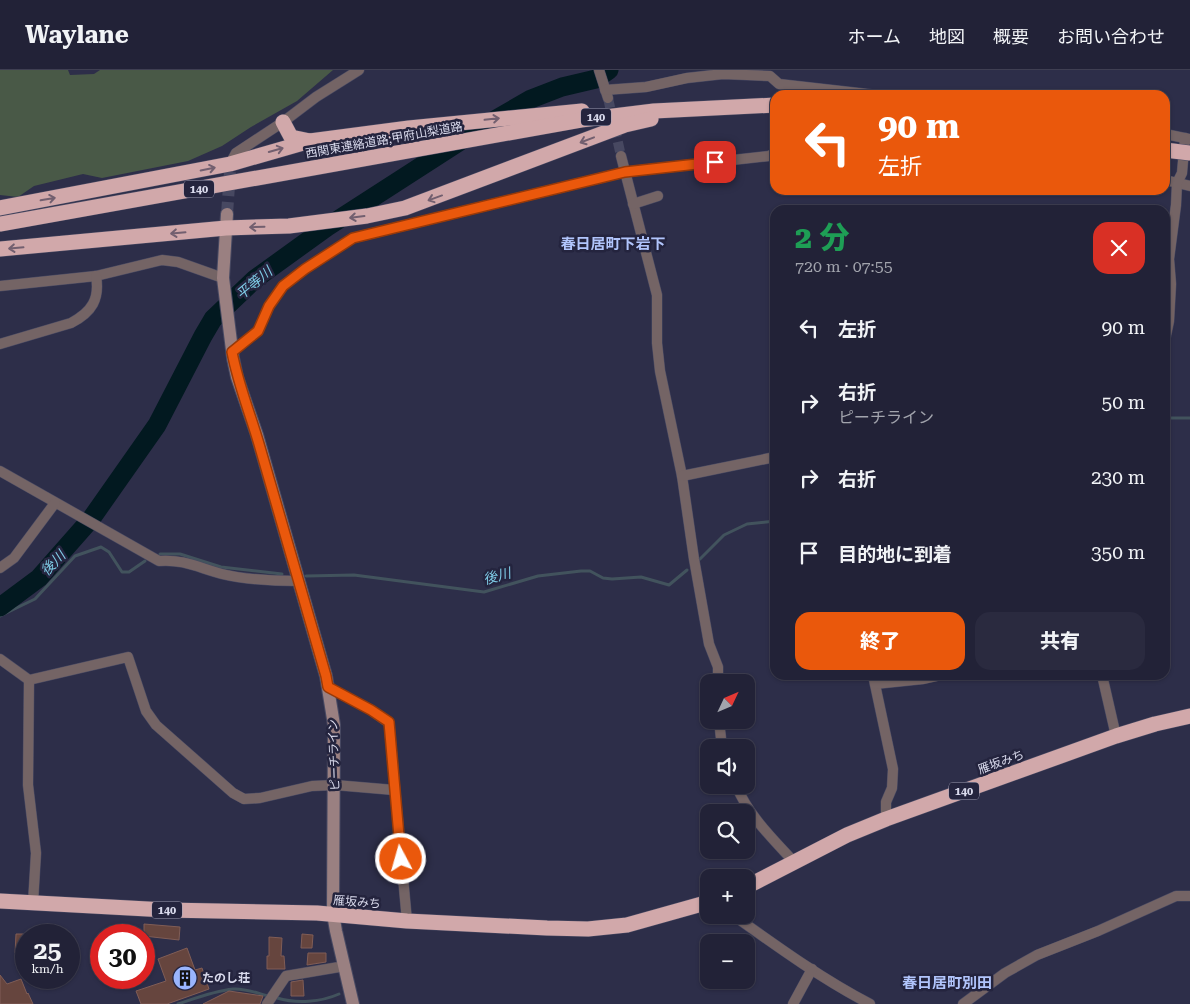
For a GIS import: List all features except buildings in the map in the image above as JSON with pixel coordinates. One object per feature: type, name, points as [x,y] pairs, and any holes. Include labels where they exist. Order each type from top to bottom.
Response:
[{"type":"highway","name":"西関東連絡道路;甲府山梨道路","points":[[0,224],[617,114],[770,105]]},
{"type":"highway","points":[[0,249],[227,221],[289,226],[367,216],[405,208],[625,125],[649,119],[736,106]]},
{"type":"highway","points":[[0,208],[230,168],[310,140],[559,112],[654,111]]},
{"type":"highway","points":[[283,122],[291,137],[310,140]]},
{"type":"highway","points":[[1170,151],[1190,153]]},
{"type":"highway","name":"雁坂みち","points":[[755,882],[847,835],[886,819],[1116,736],[1190,716]]},
{"type":"highway","name":"雁坂みち","points":[[0,901],[166,910],[333,914],[407,921],[588,929],[627,925],[700,905]]},
{"type":"street","points":[[230,168],[236,153],[283,122],[316,97],[359,70]]},
{"type":"street","points":[[599,70],[606,94],[687,78],[723,74],[770,76],[779,84],[832,90]]},
{"type":"street","points":[[1170,135],[1187,138],[1182,173],[1177,183],[1170,251]]},
{"type":"street","points":[[621,156],[657,294],[657,343],[660,371],[682,476],[709,644],[718,667],[718,674]]},
{"type":"street","points":[[232,352],[258,331],[269,306],[283,286],[305,269],[353,238],[625,172],[770,156]]},
{"type":"street","points":[[1170,181],[1190,186]]},
{"type":"street","points":[[633,204],[658,196]]},
{"type":"street","name":"ピーチライン","points":[[227,221],[223,278],[237,377],[257,435],[328,687],[334,725],[333,914],[353,1004]]},
{"type":"street","points":[[0,286],[96,276],[162,260],[178,262],[223,278]]},
{"type":"street","points":[[1170,272],[1170,321]]},
{"type":"street","points":[[0,344],[71,323],[79,318],[93,305],[97,296],[96,276]]},
{"type":"street","points":[[682,476],[770,458]]},
{"type":"street","points":[[0,471],[159,561],[178,560],[223,574],[254,579],[299,581]]},
{"type":"street","points":[[0,568],[14,558],[55,503]]},
{"type":"street","points":[[0,659],[29,680],[128,657],[146,711],[156,725],[233,793],[244,799],[260,798],[312,786],[335,785],[394,790]]},
{"type":"street","points":[[29,680],[28,785],[36,853],[33,903]]},
{"type":"street","points":[[874,680],[893,769],[892,788],[886,802],[886,819]]},
{"type":"street","points":[[1103,680],[1116,736]]},
{"type":"street","points":[[328,687],[389,722],[407,921]]},
{"type":"street","points":[[740,794],[765,830],[794,862]]},
{"type":"street","points":[[963,1004],[1005,974],[1037,955],[1098,931],[1176,896],[1190,896]]},
{"type":"street","points":[[746,924],[840,988],[870,1004]]},
{"type":"street","points":[[266,1004],[286,976],[345,966]]},
{"type":"street","points":[[793,1004],[812,968]]},
{"type":"green space","points":[[0,70],[68,70],[70,75],[94,74],[100,70],[333,70],[297,101],[222,146],[188,161],[102,178],[83,174],[34,186],[18,197],[0,195]]},
{"type":"waterway","name":"平等川","points":[[0,607],[39,578],[91,519],[157,425],[213,319],[255,279],[327,227],[479,129],[531,99],[562,87],[596,79],[609,70]]},
{"type":"waterway","name":"後川","points":[[1170,418],[1190,418]]},
{"type":"waterway","name":"後川","points":[[700,559],[724,535],[747,524],[770,522]]},
{"type":"waterway","name":"後川","points":[[0,616],[35,599],[75,556],[101,547],[109,552],[122,572],[129,572],[145,561]]},
{"type":"waterway","name":"後川","points":[[160,554],[180,554],[221,567],[282,574]]},
{"type":"waterway","name":"後川","points":[[306,576],[354,575],[484,592],[538,576],[581,571],[590,571],[603,578],[612,579],[641,577],[669,585],[687,570]]},
{"type":"waterway","points":[[178,1004],[212,993],[233,989],[246,990],[268,996]]},
{"type":"waterway","points":[[277,998],[309,1001],[325,999],[339,994]]},
{"type":"tunnel","points":[[608,98],[621,156]]},
{"type":"tunnel","points":[[227,214],[230,172]]},
{"type":"place","name":"たのし荘","points":[[185,978]]},
{"type":"district","name":"春日居町下岩下","points":[[613,244]]},
{"type":"district","name":"春日居町別田","points":[[947,983]]},
{"type":"route","points":[[401,859],[389,722],[328,687],[257,435],[237,377],[232,352],[258,331],[269,306],[283,286],[305,269],[353,238],[625,172],[715,162]]}]
